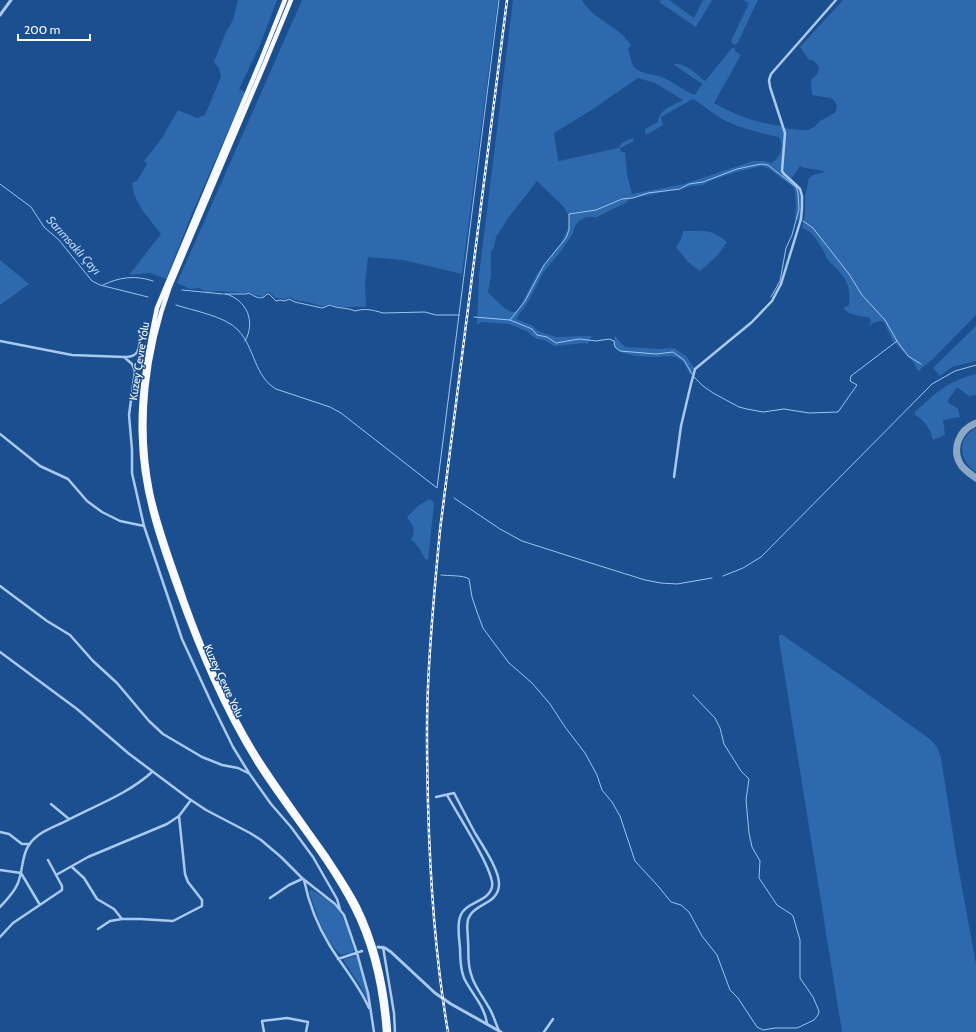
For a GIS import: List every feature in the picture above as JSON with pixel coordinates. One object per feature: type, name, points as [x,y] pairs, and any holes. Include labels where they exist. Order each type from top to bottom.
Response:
[{"type":"highway","points":[[222,159],[285,0]]},
{"type":"highway","points":[[265,63],[290,0]]},
{"type":"highway","points":[[159,309],[215,173],[294,0]]},
{"type":"highway","name":"Kuzey Çevre Yolu","points":[[159,309],[144,370],[140,426],[147,493],[159,538],[200,653],[232,719],[257,763],[336,878],[354,907],[370,948],[377,973],[385,1032]]},
{"type":"highway","name":"Kuzey Çevre Yolu","points":[[159,309],[148,371],[144,426],[145,452],[151,492],[165,543],[204,651],[235,717],[265,767],[340,876],[364,920],[376,952],[381,971],[389,1032]]},
{"type":"street","points":[[0,15],[11,0]]},
{"type":"street","points":[[674,477],[679,438],[690,384],[695,369],[752,322],[774,298],[781,284],[801,219],[802,196],[799,187],[782,171],[785,133],[769,80],[771,74],[836,0]]},
{"type":"street","points":[[0,341],[72,355],[124,357],[132,356],[136,353],[140,339],[139,331]]},
{"type":"street","points":[[124,357],[132,364],[135,371],[129,415],[132,470],[144,526],[182,639],[233,747],[248,773],[313,857],[337,899],[340,909]]},
{"type":"street","points":[[0,434],[40,466],[68,479],[87,501],[102,512],[120,521],[144,526]]},
{"type":"street","points":[[0,586],[47,621],[70,635],[96,664],[117,683],[149,721],[163,734],[202,757],[222,765],[238,768],[248,773]]},
{"type":"street","points":[[0,652],[77,709],[152,772],[191,800],[256,836],[281,857],[303,879],[333,901],[344,915],[356,953],[368,993],[374,1032]]},
{"type":"street","points":[[1,905],[15,889],[21,873],[24,855],[30,844],[41,834],[118,794],[152,772]]},
{"type":"street","points":[[436,797],[454,793],[476,834],[485,847],[499,881],[498,890],[494,898],[469,916],[467,930],[471,976],[491,1011],[500,1031]]},
{"type":"street","points":[[446,795],[488,868],[493,881],[490,893],[466,908],[461,915],[459,922],[462,973],[465,981],[483,1010],[487,1024]]},
{"type":"street","points":[[56,875],[88,857],[149,832],[179,816],[191,800]]},
{"type":"street","points":[[51,804],[69,819]]},
{"type":"street","points":[[98,929],[110,921],[122,919],[173,921],[202,906],[202,900],[188,882],[185,874],[179,816]]},
{"type":"street","points":[[0,832],[9,834],[22,844],[30,844]]},
{"type":"street","points":[[0,937],[9,927],[62,889],[48,860]]},
{"type":"street","points":[[71,867],[84,878],[97,898],[114,909],[122,919]]},
{"type":"street","points":[[0,870],[21,873]]},
{"type":"street","points":[[21,873],[40,905]]},
{"type":"street","points":[[270,898],[289,885],[303,879]]},
{"type":"street","points":[[303,879],[308,898],[321,932],[338,959],[358,985],[372,1014]]},
{"type":"street","points":[[378,947],[384,948],[391,952],[435,993],[500,1031]]},
{"type":"street","points":[[384,948],[394,1013],[394,1032]]},
{"type":"street","points":[[338,959],[362,951]]},
{"type":"street","points":[[264,1032],[262,1021],[286,1018],[308,1022],[306,1032]]},
{"type":"street","points":[[544,1032],[553,1019]]},
{"type":"shaded area","points":[[238,0],[277,0],[260,45],[239,89],[245,92],[191,216],[166,279],[150,273],[129,275],[161,234],[139,204],[133,191],[132,183],[137,181],[147,164],[144,161],[162,138],[178,110],[197,118],[205,115],[221,77],[219,68],[214,62],[226,32],[233,20]]},
{"type":"shaded area","points":[[302,0],[498,0],[462,274],[403,260],[368,257],[365,284],[366,307],[343,307],[330,304],[321,306],[295,300],[290,297],[285,299],[276,298],[269,292],[263,297],[258,295],[255,296],[249,292],[207,292],[199,288],[190,289],[177,283]]},
{"type":"shaded area","points":[[513,0],[582,0],[593,13],[619,32],[631,45],[628,49],[633,65],[637,70],[664,78],[695,95],[702,84],[673,64],[686,66],[705,81],[732,48],[734,48],[735,51],[741,55],[714,103],[738,115],[755,121],[781,126],[784,128],[808,130],[820,121],[835,113],[837,106],[834,100],[830,98],[812,95],[811,80],[818,73],[819,67],[814,61],[809,60],[800,47],[843,0],[976,0],[976,315],[933,359],[918,371],[914,363],[893,341],[884,322],[874,323],[869,326],[871,321],[870,318],[848,313],[843,308],[849,305],[849,288],[845,279],[827,259],[825,253],[815,238],[802,228],[805,215],[805,197],[809,178],[813,175],[825,172],[819,170],[800,166],[791,179],[800,193],[800,221],[795,219],[796,206],[793,187],[768,168],[762,166],[736,172],[703,185],[629,199],[627,202],[597,217],[586,217],[579,221],[561,251],[543,273],[528,302],[516,319],[531,325],[540,332],[556,337],[592,336],[587,345],[585,343],[554,346],[509,324],[481,322],[477,325],[479,275]],"holes":[[[638,78],[655,83],[683,100],[664,111],[658,122],[645,129],[645,134],[648,134],[663,125],[661,117],[693,99],[718,117],[735,125],[779,137],[781,141],[781,152],[771,163],[764,161],[753,161],[684,184],[632,194],[627,174],[625,152],[621,152],[620,148],[634,141],[633,138],[623,142],[618,148],[559,161],[554,133],[590,111]],[[537,181],[563,206],[569,216],[569,226],[561,243],[537,274],[519,309],[513,312],[496,301],[488,292],[491,276],[491,252],[494,247],[496,237],[509,217]]]},
{"type":"shaded area","points":[[660,0],[669,0],[694,18],[703,0],[712,0],[696,27],[659,2]]},
{"type":"shaded area","points":[[743,0],[758,0],[737,44],[734,45],[731,41],[749,3]]},
{"type":"shaded area","points":[[683,231],[711,232],[727,242],[718,255],[700,271],[688,262],[676,247],[681,239]]},
{"type":"shaded area","points":[[0,260],[29,284],[0,305]]},
{"type":"shaded area","points":[[976,326],[976,361],[952,367],[940,376],[933,368]]},
{"type":"shaded area","points":[[615,336],[625,347],[659,349],[674,348],[687,357],[694,368],[690,375],[684,363],[677,358],[622,353],[613,345]]},
{"type":"shaded area","points":[[976,374],[976,395],[969,396],[957,387],[947,402],[958,409],[960,417],[943,420],[945,435],[933,440],[927,426],[915,415],[915,412],[942,388],[957,380]]},
{"type":"shaded area","points":[[976,428],[976,472],[966,462],[962,450],[965,438]]},
{"type":"shaded area","points":[[429,499],[433,501],[434,504],[428,560],[425,559],[420,549],[411,539],[414,530],[407,517],[418,506]]},
{"type":"shaded area","points":[[781,634],[931,740],[937,747],[941,758],[957,860],[976,964],[976,1032],[842,1032],[779,640],[779,636]]},
{"type":"shaded area","points":[[311,890],[325,898],[341,915],[349,934],[354,950],[353,952],[341,955],[335,949],[325,934],[318,917],[309,892]]},
{"type":"shaded area","points":[[355,956],[357,957],[368,993],[369,1004],[361,987],[344,961],[345,959]]},
{"type":"waterway","points":[[176,305],[209,314],[232,325],[244,337],[263,377],[276,389],[330,407],[341,413],[437,488],[499,0]]},
{"type":"waterway","points":[[510,320],[525,301],[544,265],[566,238],[569,230],[569,214],[596,210],[622,199],[633,198],[648,193],[680,189],[689,184],[703,182],[737,169],[761,164],[768,165],[796,187],[798,193],[799,209],[792,235],[786,248],[780,281],[771,297]]},
{"type":"waterway","name":"Sarımsaklı Çayı","points":[[0,184],[31,207],[44,227],[59,240],[92,281],[100,285],[148,297]]},
{"type":"waterway","points":[[803,221],[813,228],[849,274],[862,295],[885,320],[908,356],[921,364]]},
{"type":"waterway","points":[[103,285],[115,280],[128,278],[140,278],[153,281]]},
{"type":"waterway","points":[[182,290],[223,294]]},
{"type":"waterway","points":[[224,294],[249,293],[261,298],[269,294],[276,301],[285,301],[289,299],[295,302],[322,308],[330,305],[355,311],[372,310],[383,313],[425,312],[436,315],[459,315]]},
{"type":"waterway","points":[[226,294],[239,301],[248,313],[250,326],[245,341]]},
{"type":"waterway","points":[[474,317],[510,320],[532,329],[537,335],[547,337],[556,343],[579,339],[596,341],[609,339],[614,341],[615,347],[620,351],[656,354],[673,352],[684,360],[692,374]]},
{"type":"waterway","points":[[694,377],[713,393],[739,407],[747,409],[763,412],[784,409],[809,413],[838,412],[857,385],[850,381],[851,376],[897,341]]},
{"type":"waterway","points":[[723,576],[743,568],[761,557],[932,384],[955,371],[976,365]]},
{"type":"waterway","points":[[454,498],[500,529],[522,541],[645,580],[677,584],[712,578]]},
{"type":"waterway","points":[[441,575],[460,576],[469,579],[472,597],[483,628],[509,663],[532,683],[550,704],[585,753],[597,775],[602,790],[612,802],[620,816],[635,861],[671,902],[681,905],[689,912],[702,936],[717,955],[730,990],[738,998],[757,1027],[763,1030],[775,1028],[797,1028],[814,1020],[819,1011],[813,997],[800,978],[800,940],[793,916],[777,905],[759,878],[760,861],[752,847],[749,833],[746,800],[749,779],[741,771],[724,744],[720,728],[715,718],[693,695]]},
{"type":"taxiway","points":[[976,423],[970,426],[961,435],[957,447],[958,459],[961,465],[966,471],[976,478]]},
{"type":"railway","points":[[448,1032],[436,947],[430,860],[427,745],[429,667],[440,530],[507,0]]}]
